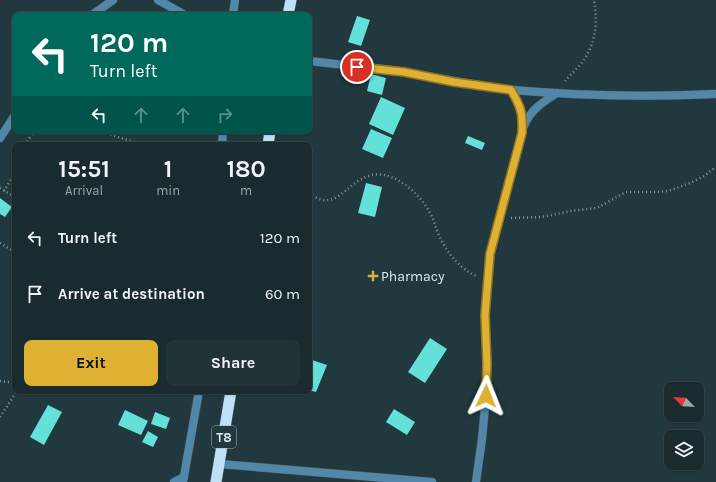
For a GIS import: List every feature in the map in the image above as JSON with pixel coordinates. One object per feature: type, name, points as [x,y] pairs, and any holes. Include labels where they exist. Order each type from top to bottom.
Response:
[{"type":"highway","points":[[289,12],[291,0]]},
{"type":"highway","name":"T8","points":[[216,482],[231,394]]},
{"type":"street","points":[[96,12],[113,0]]},
{"type":"street","points":[[158,0],[180,12]]},
{"type":"street","points":[[233,12],[235,0]]},
{"type":"street","points":[[312,61],[404,72],[454,82],[511,90],[557,94],[716,94]]},
{"type":"street","points":[[511,90],[520,106],[522,116],[522,133]]},
{"type":"street","points":[[476,482],[486,396],[487,364],[485,315],[490,254],[522,133],[530,115],[545,101],[557,94]]},
{"type":"street","points":[[0,138],[12,120]]},
{"type":"street","points":[[174,482],[183,479],[198,394]]},
{"type":"street","points":[[220,464],[432,482]]},
{"type":"path","points":[[557,94],[566,80],[580,65],[588,53],[596,30],[597,15],[594,0]]},
{"type":"path","points":[[108,134],[134,142]]},
{"type":"path","points":[[499,219],[542,217],[571,211],[597,208],[626,192],[668,191],[688,184],[704,176],[716,167]]},
{"type":"path","points":[[312,195],[322,200],[334,198],[353,183],[372,174],[390,176],[404,183],[430,212],[440,237],[449,253],[464,270],[487,282]]},
{"type":"path","points":[[4,191],[12,178]]},
{"type":"path","points":[[0,188],[12,195]]},
{"type":"path","points":[[0,243],[12,250]]},
{"type":"path","points":[[0,381],[12,383]]},
{"type":"path","points":[[0,417],[15,394]]},
{"type":"building","points":[[357,16],[370,20],[361,46],[348,42]]},
{"type":"building","points":[[371,74],[386,78],[382,95],[367,91]]},
{"type":"building","points":[[381,97],[405,108],[393,135],[369,124]]},
{"type":"building","points":[[371,129],[392,138],[383,158],[362,149]]},
{"type":"building","points":[[468,136],[485,143],[482,150],[465,143]]},
{"type":"building","points":[[366,183],[382,187],[375,217],[358,213]]},
{"type":"building","points":[[0,198],[12,207],[5,217],[0,214]]},
{"type":"building","points":[[430,338],[447,349],[425,383],[408,372]]},
{"type":"building","points":[[312,360],[327,365],[316,392],[312,391]]},
{"type":"building","points":[[48,405],[62,412],[44,445],[30,437]]},
{"type":"building","points":[[394,409],[415,422],[407,435],[386,422]]},
{"type":"building","points":[[125,410],[148,421],[141,435],[118,425]]},
{"type":"building","points":[[155,412],[170,418],[166,429],[151,424]]},
{"type":"building","points":[[148,431],[158,437],[153,447],[142,442]]},
{"type":"place","name":"Pharmacy","points":[[373,276]]},
{"type":"route","points":[[357,67],[404,72],[454,82],[511,90],[520,106],[522,116],[522,133],[490,254],[485,315],[487,364],[486,396]]}]
